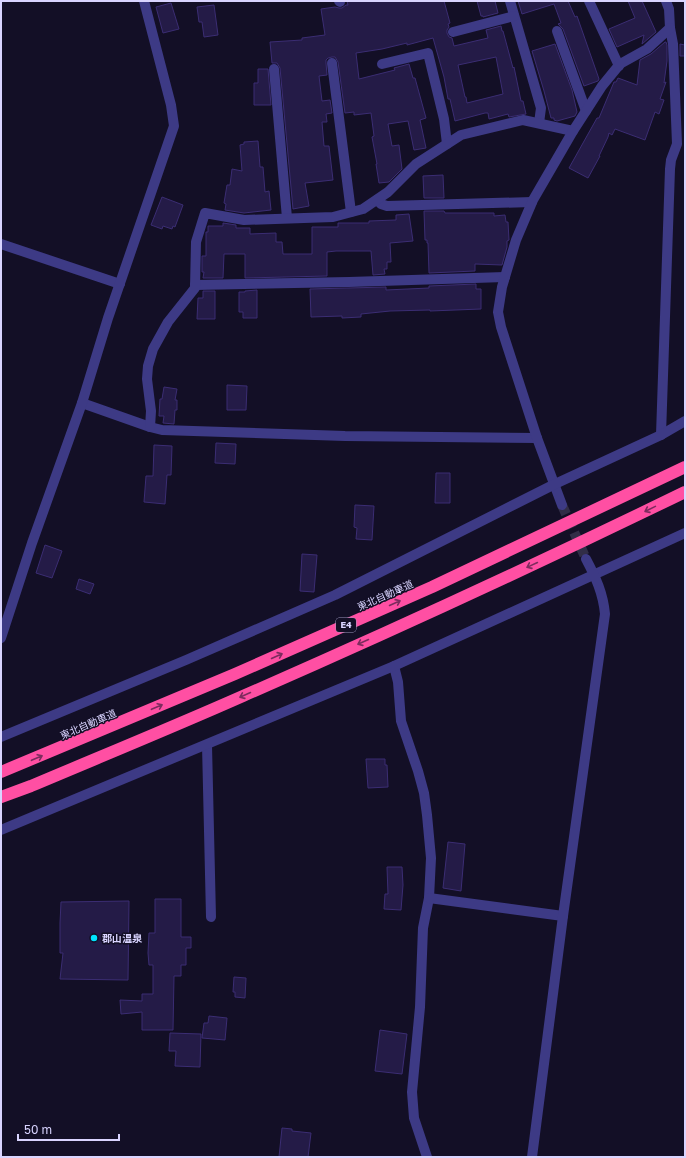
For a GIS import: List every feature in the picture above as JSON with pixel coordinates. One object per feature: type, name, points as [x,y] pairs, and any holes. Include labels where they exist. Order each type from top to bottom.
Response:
[{"type":"highway","name":"東北自動車道","points":[[1,772],[235,674],[425,590],[685,467]]},
{"type":"highway","name":"E4","points":[[1,798],[242,696],[511,575],[685,492]]},
{"type":"street","points":[[1,638],[32,543],[82,403],[120,284],[174,126],[171,105],[144,1]]},
{"type":"street","points":[[510,1],[541,108],[539,124]]},
{"type":"street","points":[[590,1],[619,66]]},
{"type":"street","points":[[660,435],[670,169],[671,160],[677,144],[673,44],[668,2]]},
{"type":"street","points":[[453,32],[514,16]]},
{"type":"street","points":[[562,505],[537,438],[501,326],[498,312],[502,287],[516,240],[532,202],[573,131],[602,86],[619,66],[647,49],[670,28]]},
{"type":"street","points":[[557,31],[586,112]]},
{"type":"street","points":[[382,64],[428,53],[444,119],[447,144]]},
{"type":"street","points":[[332,63],[351,212]]},
{"type":"street","points":[[274,69],[287,218]]},
{"type":"street","points":[[150,427],[151,411],[147,379],[148,366],[153,349],[168,322],[195,288],[196,242],[205,213],[244,220],[333,217],[363,209],[388,192],[416,164],[461,135],[523,120],[573,131]]},
{"type":"street","points":[[377,200],[381,204],[387,206],[532,202]]},
{"type":"street","points":[[1,244],[120,284]]},
{"type":"street","points":[[195,284],[341,282],[505,277]]},
{"type":"street","points":[[82,403],[162,430],[337,436],[537,438]]},
{"type":"street","points":[[1,737],[186,660],[335,595],[555,484],[660,435],[685,421]]},
{"type":"street","points":[[1,830],[394,666],[685,533]]},
{"type":"street","points":[[532,1157],[563,916],[605,614],[604,600],[594,574],[586,559]]},
{"type":"street","points":[[394,666],[398,682],[401,720],[424,793],[428,815],[431,858],[429,898],[423,928],[420,1007],[412,1092],[414,1118],[427,1157]]},
{"type":"street","points":[[207,745],[211,917]]},
{"type":"street","points":[[429,898],[563,916]]},
{"type":"building","points":[[347,1],[444,1],[450,23],[448,24],[449,27],[447,33],[449,37],[452,38],[454,46],[488,38],[486,30],[501,26],[513,68],[514,67],[521,101],[523,101],[526,114],[509,117],[508,114],[489,119],[488,113],[485,113],[455,121],[433,38],[407,45],[407,43],[356,53],[359,79],[395,70],[394,68],[409,64],[413,78],[415,78],[426,118],[420,120],[426,148],[414,150],[408,121],[388,124],[392,146],[399,145],[402,169],[389,182],[379,183],[372,137],[374,136],[371,113],[354,115],[354,112],[345,113],[338,62],[335,57],[328,58],[326,60],[327,75],[319,76],[322,101],[330,100],[332,113],[326,114],[327,122],[322,122],[324,146],[329,146],[333,180],[305,183],[309,206],[293,209],[280,68],[277,63],[272,63],[270,42],[302,40],[302,38],[325,35],[321,9],[335,7],[342,8],[348,5]],"holes":[[[496,57],[503,94],[467,103],[458,65]]]},
{"type":"building","points":[[477,1],[495,1],[498,13],[483,17],[481,16]]},
{"type":"building","points":[[518,1],[568,1],[575,17],[577,16],[599,79],[598,81],[584,86],[563,29],[558,24],[561,23],[554,4],[522,14]]},
{"type":"building","points":[[628,1],[642,1],[656,32],[642,44],[644,35],[617,47],[609,29],[635,18]]},
{"type":"building","points":[[171,3],[179,29],[163,33],[156,7]]},
{"type":"building","points":[[214,5],[218,35],[204,37],[202,22],[199,22],[197,7]]},
{"type":"building","points":[[665,42],[667,45],[667,61],[664,83],[666,82],[660,99],[664,100],[659,114],[655,112],[645,140],[615,129],[612,135],[609,133],[600,156],[588,178],[569,168],[597,118],[599,118],[614,82],[616,82],[618,78],[637,85],[640,60],[651,54]]},
{"type":"building","points":[[555,44],[572,90],[577,112],[575,116],[557,121],[554,120],[554,118],[551,118],[532,51]]},
{"type":"building","points":[[680,44],[685,45],[685,56],[680,56]]},
{"type":"building","points":[[258,69],[268,69],[271,105],[254,105],[254,83],[258,83]]},
{"type":"building","points":[[258,141],[260,167],[263,167],[265,192],[269,191],[271,210],[244,213],[225,210],[226,204],[224,203],[227,185],[230,185],[232,169],[242,171],[240,145],[244,144],[244,142]]},
{"type":"building","points":[[443,175],[444,198],[424,198],[423,176]]},
{"type":"building","points":[[162,197],[183,205],[175,227],[173,226],[172,229],[163,226],[162,229],[151,225]]},
{"type":"building","points":[[424,211],[444,211],[445,213],[494,213],[494,216],[505,215],[506,222],[508,222],[509,240],[507,241],[507,247],[502,265],[475,264],[475,271],[429,273],[428,243],[427,240],[425,240]]},
{"type":"building","points":[[409,214],[413,241],[390,243],[391,262],[387,262],[387,269],[384,269],[385,274],[373,275],[371,251],[336,251],[327,252],[327,276],[245,278],[245,254],[224,254],[223,278],[203,278],[204,272],[202,272],[202,256],[206,256],[206,232],[208,232],[208,226],[223,226],[223,223],[236,225],[236,228],[250,228],[250,234],[276,233],[276,242],[282,242],[283,254],[312,254],[312,227],[338,227],[338,223],[369,223],[369,221],[396,220],[396,215]]},
{"type":"building","points":[[476,284],[476,289],[481,289],[481,309],[390,311],[361,314],[361,317],[342,318],[342,316],[311,317],[310,289],[386,287],[386,290]]},
{"type":"building","points":[[257,290],[257,318],[243,318],[243,312],[239,312],[239,292]]},
{"type":"building","points":[[203,291],[215,291],[215,319],[197,319],[198,298],[203,298]]},
{"type":"building","points":[[227,385],[247,386],[246,410],[227,410]]},
{"type":"building","points":[[164,387],[177,389],[175,400],[177,400],[177,410],[175,410],[174,424],[163,423],[164,416],[159,416],[160,399],[162,399]]},
{"type":"building","points":[[216,443],[236,444],[235,464],[215,463]]},
{"type":"building","points":[[154,445],[172,446],[171,475],[167,475],[165,504],[144,502],[146,476],[153,476]]},
{"type":"building","points":[[436,473],[450,473],[450,503],[435,503]]},
{"type":"building","points":[[355,505],[374,506],[372,540],[356,539],[357,528],[354,527]]},
{"type":"building","points":[[45,545],[62,551],[52,578],[36,573]]},
{"type":"building","points":[[302,554],[317,555],[314,592],[300,591]]},
{"type":"building","points":[[79,579],[94,584],[90,594],[76,589]]},
{"type":"building","points":[[366,759],[385,759],[385,765],[387,765],[388,787],[368,788]]},
{"type":"building","points":[[448,842],[465,844],[461,891],[443,888]]},
{"type":"building","points":[[387,867],[402,867],[403,885],[401,910],[384,909],[385,894],[388,894]]},
{"type":"building","points":[[155,899],[181,899],[181,937],[191,937],[191,948],[186,948],[186,965],[181,965],[181,976],[174,976],[173,1030],[142,1030],[142,1012],[121,1014],[120,1000],[142,1001],[142,994],[153,994],[153,965],[149,965],[148,953],[149,933],[155,933]]},
{"type":"building","name":"郡山温泉","points":[[129,901],[128,980],[60,979],[63,953],[60,953],[61,902]]},
{"type":"building","points":[[234,977],[246,978],[245,998],[235,997],[235,992],[233,992]]},
{"type":"building","points":[[209,1016],[227,1018],[225,1040],[202,1038],[204,1023],[208,1023]]},
{"type":"building","points":[[380,1030],[407,1034],[402,1074],[375,1071]]},
{"type":"building","points":[[170,1033],[201,1034],[200,1067],[175,1066],[176,1051],[169,1051]]},
{"type":"building","points":[[282,1128],[292,1129],[292,1131],[311,1133],[308,1157],[279,1157]]},
{"type":"tunnel","points":[[562,505],[586,559]]},
{"type":"place","name":"郡山温泉","points":[[94,938]]}]
